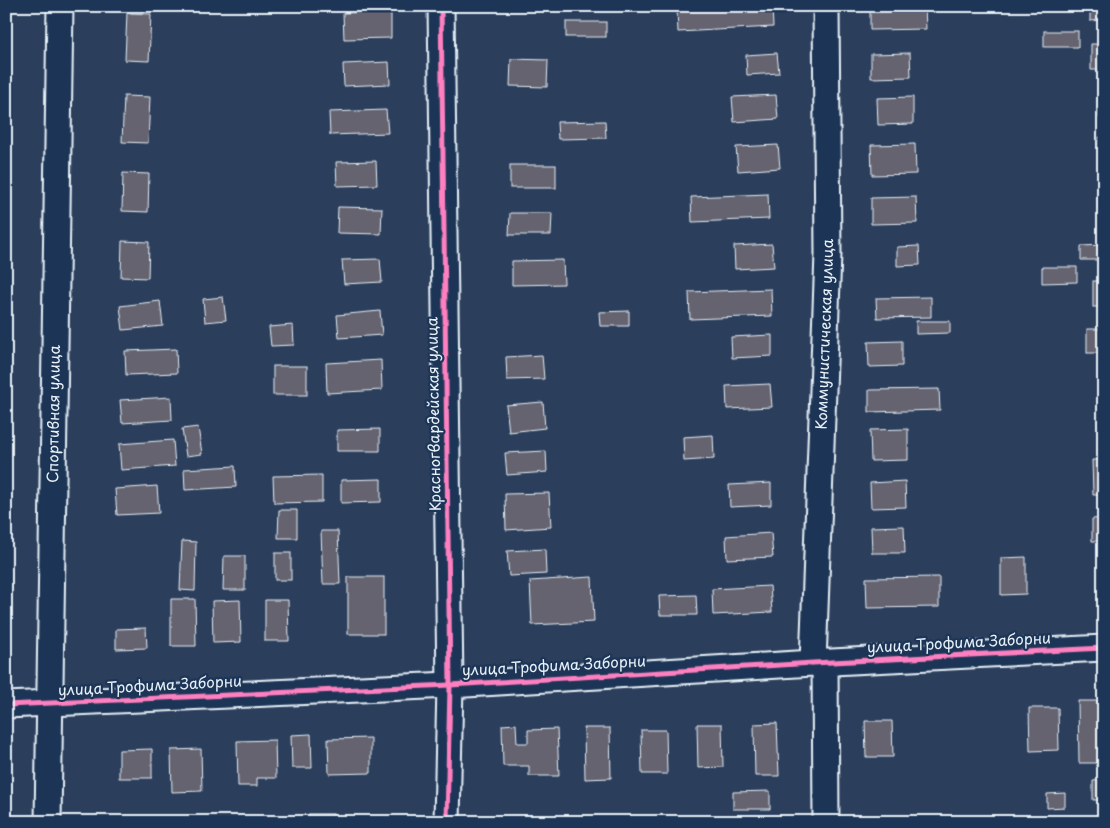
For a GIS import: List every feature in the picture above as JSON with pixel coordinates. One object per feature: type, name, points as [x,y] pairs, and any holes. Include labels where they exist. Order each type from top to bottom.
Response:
[{"type":"street","name":"Спортивная улица","points":[[48,822],[60,6]]},
{"type":"street","name":"Красногвардейская улица","points":[[440,6],[450,685],[448,822]]},
{"type":"street","name":"Коммунистическая улица","points":[[826,6],[828,254],[819,663],[826,822]]},
{"type":"street","name":"улица Трофима Заборни","points":[[6,705],[450,685],[1104,648]]},
{"type":"building","points":[[736,6],[772,6],[773,27],[678,32],[677,10]]},
{"type":"building","points":[[870,6],[925,6],[926,29],[870,30]]},
{"type":"building","points":[[1090,6],[1104,6],[1104,20],[1090,21]]},
{"type":"building","points":[[391,11],[391,38],[344,39],[343,13]]},
{"type":"building","points":[[127,13],[151,14],[149,61],[125,60]]},
{"type":"building","points":[[566,22],[606,22],[606,37],[566,37]]},
{"type":"building","points":[[1044,31],[1078,31],[1078,47],[1044,47]]},
{"type":"building","points":[[1101,36],[1104,36],[1104,70],[1091,70],[1091,44],[1102,44]]},
{"type":"building","points":[[777,53],[779,73],[747,75],[746,55]]},
{"type":"building","points":[[910,53],[911,77],[871,78],[871,54]]},
{"type":"building","points":[[511,59],[548,60],[547,87],[510,86]]},
{"type":"building","points":[[389,62],[390,84],[344,86],[343,64]]},
{"type":"building","points":[[1098,89],[1104,89],[1104,118],[1099,118]]},
{"type":"building","points":[[776,95],[778,119],[734,122],[732,97]]},
{"type":"building","points":[[124,96],[150,97],[148,143],[122,142]]},
{"type":"building","points":[[913,97],[913,124],[878,125],[877,98]]},
{"type":"building","points":[[386,110],[388,133],[330,135],[329,112]]},
{"type":"building","points":[[605,121],[606,138],[558,139],[557,122]]},
{"type":"building","points":[[1099,137],[1104,137],[1104,162],[1100,162]]},
{"type":"building","points":[[915,144],[916,174],[872,175],[871,145]]},
{"type":"building","points":[[778,145],[780,168],[738,171],[736,147]]},
{"type":"building","points":[[376,161],[377,185],[337,186],[336,162]]},
{"type":"building","points":[[510,165],[556,165],[556,188],[510,188]]},
{"type":"building","points":[[123,173],[149,174],[148,212],[122,211]]},
{"type":"building","points":[[1098,186],[1104,186],[1104,210],[1098,210]]},
{"type":"building","points":[[768,194],[769,219],[692,222],[691,197]]},
{"type":"building","points":[[916,197],[917,223],[871,224],[871,198]]},
{"type":"building","points":[[338,207],[382,208],[381,234],[337,233]]},
{"type":"building","points":[[510,213],[552,213],[551,235],[509,235]]},
{"type":"building","points":[[122,241],[149,242],[148,278],[121,277]]},
{"type":"building","points":[[772,244],[774,267],[735,269],[734,246]]},
{"type":"building","points":[[1104,245],[1104,260],[1081,260],[1081,246]]},
{"type":"building","points":[[919,246],[920,265],[897,266],[897,247]]},
{"type":"building","points":[[380,259],[382,282],[344,284],[342,260]]},
{"type":"building","points":[[563,260],[564,284],[512,285],[512,261]]},
{"type":"building","points":[[1042,267],[1077,267],[1077,282],[1042,283]]},
{"type":"building","points":[[1093,281],[1104,281],[1104,307],[1093,307]]},
{"type":"building","points":[[771,289],[772,316],[690,319],[689,292]]},
{"type":"building","points":[[223,297],[226,320],[205,322],[203,299]]},
{"type":"building","points":[[931,297],[931,317],[877,318],[876,298]]},
{"type":"building","points":[[160,301],[163,326],[123,330],[120,306]]},
{"type":"building","points":[[380,311],[382,335],[339,338],[337,315]]},
{"type":"building","points":[[629,311],[629,326],[600,326],[599,312]]},
{"type":"building","points":[[916,321],[950,321],[950,333],[916,334]]},
{"type":"building","points":[[293,325],[294,345],[271,346],[269,327]]},
{"type":"building","points":[[1087,329],[1104,329],[1104,353],[1087,353]]},
{"type":"building","points":[[772,335],[772,356],[732,358],[731,337]]},
{"type":"building","points":[[902,341],[902,366],[869,367],[868,342]]},
{"type":"building","points":[[176,349],[177,373],[126,375],[125,351]]},
{"type":"building","points":[[542,355],[544,379],[507,380],[506,357]]},
{"type":"building","points":[[381,360],[382,390],[327,393],[326,363]]},
{"type":"building","points":[[273,366],[307,366],[307,395],[273,395]]},
{"type":"building","points":[[1101,371],[1104,371],[1104,400],[1102,400]]},
{"type":"building","points":[[770,384],[772,407],[727,409],[726,386]]},
{"type":"building","points":[[939,389],[940,410],[869,412],[869,390]]},
{"type":"building","points":[[171,397],[172,420],[122,423],[120,400]]},
{"type":"building","points":[[543,402],[545,428],[509,432],[506,405]]},
{"type":"building","points":[[198,427],[202,454],[186,456],[182,429]]},
{"type":"building","points":[[380,429],[380,451],[337,451],[337,430]]},
{"type":"building","points":[[908,429],[908,460],[871,461],[870,430]]},
{"type":"building","points":[[713,435],[714,459],[684,461],[683,437]]},
{"type":"building","points":[[173,440],[175,466],[121,470],[119,444]]},
{"type":"building","points":[[546,451],[547,472],[507,475],[505,453]]},
{"type":"building","points":[[1092,460],[1104,460],[1104,495],[1093,495]]},
{"type":"building","points":[[235,466],[236,487],[185,490],[184,469]]},
{"type":"building","points":[[322,475],[322,502],[274,503],[273,476]]},
{"type":"building","points":[[381,479],[381,502],[341,503],[341,480]]},
{"type":"building","points":[[905,481],[906,507],[871,508],[870,483]]},
{"type":"building","points":[[771,483],[771,505],[730,507],[729,485]]},
{"type":"building","points":[[157,486],[159,513],[117,515],[115,489]]},
{"type":"building","points":[[549,493],[551,527],[506,530],[505,494]]},
{"type":"building","points":[[279,510],[297,510],[297,538],[278,538]]},
{"type":"building","points":[[1104,518],[1104,541],[1092,541],[1092,519]]},
{"type":"building","points":[[904,526],[905,553],[872,553],[871,527]]},
{"type":"building","points":[[321,531],[338,531],[340,584],[323,584]]},
{"type":"building","points":[[771,533],[773,557],[727,559],[726,536]]},
{"type":"building","points":[[182,541],[196,542],[195,591],[180,590]]},
{"type":"building","points":[[545,549],[546,574],[509,576],[507,551]]},
{"type":"building","points":[[275,553],[291,553],[291,580],[275,580]]},
{"type":"building","points":[[224,556],[245,556],[245,590],[223,590]]},
{"type":"building","points":[[1026,557],[1026,594],[1001,595],[1001,558]]},
{"type":"building","points":[[348,577],[384,577],[384,634],[348,634]]},
{"type":"building","points":[[592,577],[594,622],[532,625],[530,581]]},
{"type":"building","points":[[939,577],[939,607],[867,608],[866,578]]},
{"type":"building","points":[[770,586],[772,612],[713,615],[712,589]]},
{"type":"building","points":[[696,595],[697,615],[660,615],[659,596]]},
{"type":"building","points":[[171,599],[195,599],[196,646],[171,646]]},
{"type":"building","points":[[240,600],[241,642],[213,643],[212,601]]},
{"type":"building","points":[[265,600],[288,600],[289,641],[265,641]]},
{"type":"building","points":[[146,628],[147,648],[116,649],[116,629]]},
{"type":"building","points":[[1078,701],[1104,701],[1104,763],[1079,763]]},
{"type":"building","points":[[1029,708],[1058,708],[1059,750],[1030,751]]},
{"type":"building","points":[[865,721],[892,721],[893,757],[866,757]]},
{"type":"building","points":[[777,723],[779,776],[755,776],[754,724]]},
{"type":"building","points":[[516,724],[517,743],[528,743],[528,730],[557,729],[559,776],[529,776],[529,766],[503,766],[502,725]]},
{"type":"building","points":[[697,724],[722,724],[723,767],[698,768]]},
{"type":"building","points":[[584,728],[610,728],[611,778],[585,779]]},
{"type":"building","points":[[641,730],[666,730],[667,774],[642,774]]},
{"type":"building","points":[[311,734],[312,768],[292,768],[291,735]]},
{"type":"building","points":[[371,738],[371,773],[329,774],[328,739]]},
{"type":"building","points":[[275,740],[276,778],[257,778],[257,786],[238,786],[237,741]]},
{"type":"building","points":[[152,749],[152,778],[119,778],[119,750]]},
{"type":"building","points":[[201,749],[202,791],[172,792],[171,750]]},
{"type":"building","points":[[1104,780],[1104,800],[1093,800],[1093,781]]},
{"type":"building","points":[[770,791],[770,809],[733,809],[733,792]]},
{"type":"building","points":[[1065,793],[1065,807],[1047,808],[1047,794]]},
{"type":"building","points":[[309,814],[333,814],[333,822],[309,822]]},
{"type":"cycle path","points":[[441,6],[450,685],[447,822]]},
{"type":"cycle path","points":[[6,705],[450,685],[1104,648]]}]
